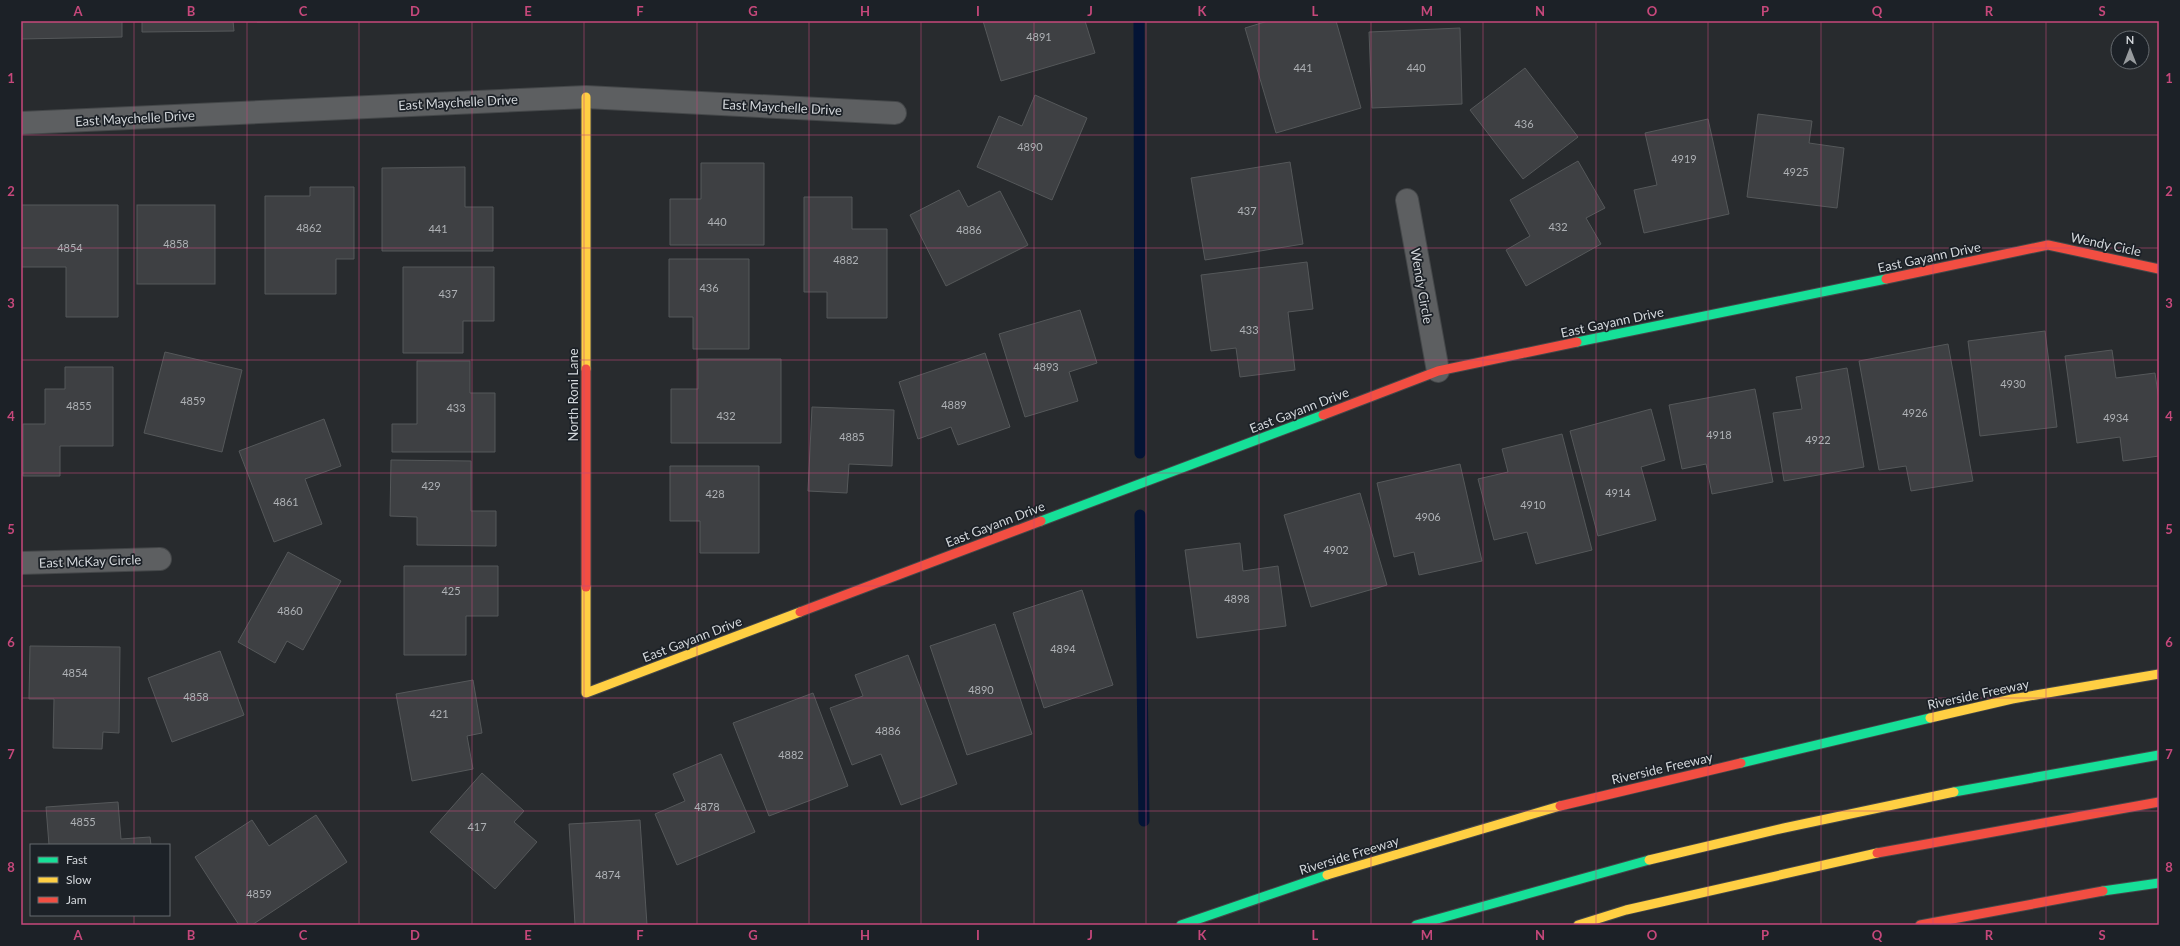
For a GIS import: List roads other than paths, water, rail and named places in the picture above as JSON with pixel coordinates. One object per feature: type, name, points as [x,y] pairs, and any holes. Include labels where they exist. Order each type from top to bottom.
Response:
[{"type":"main road","name":"North Roni Lane","points":[[586,96],[586,693]]},
{"type":"main road","name":"East Gayann Drive","points":[[586,693],[1438,371],[2048,245]]},
{"type":"main road","name":"Wendy Cicle","points":[[2048,245],[2159,269]]},
{"type":"main road","name":"Riverside Freeway","points":[[1181,925],[1329,874],[1574,802],[2012,699],[2159,674]]},
{"type":"main road","points":[[1416,925],[1525,892],[1743,835],[1898,801],[2159,755]]},
{"type":"main road","points":[[1578,925],[1626,910],[1888,851],[2159,802]]},
{"type":"main road","points":[[1920,925],[2107,890],[2159,883]]},
{"type":"street","name":"East Maychelle Drive","points":[[21,123],[586,96],[896,113]]},
{"type":"street","name":"Wendy Circle","points":[[1407,200],[1438,371]]},
{"type":"street","name":"East McKay Circle","points":[[21,563],[160,559]]},
{"type":"waterway","points":[[1139,21],[1140,453]]},
{"type":"waterway","points":[[1140,515],[1144,821]]}]
